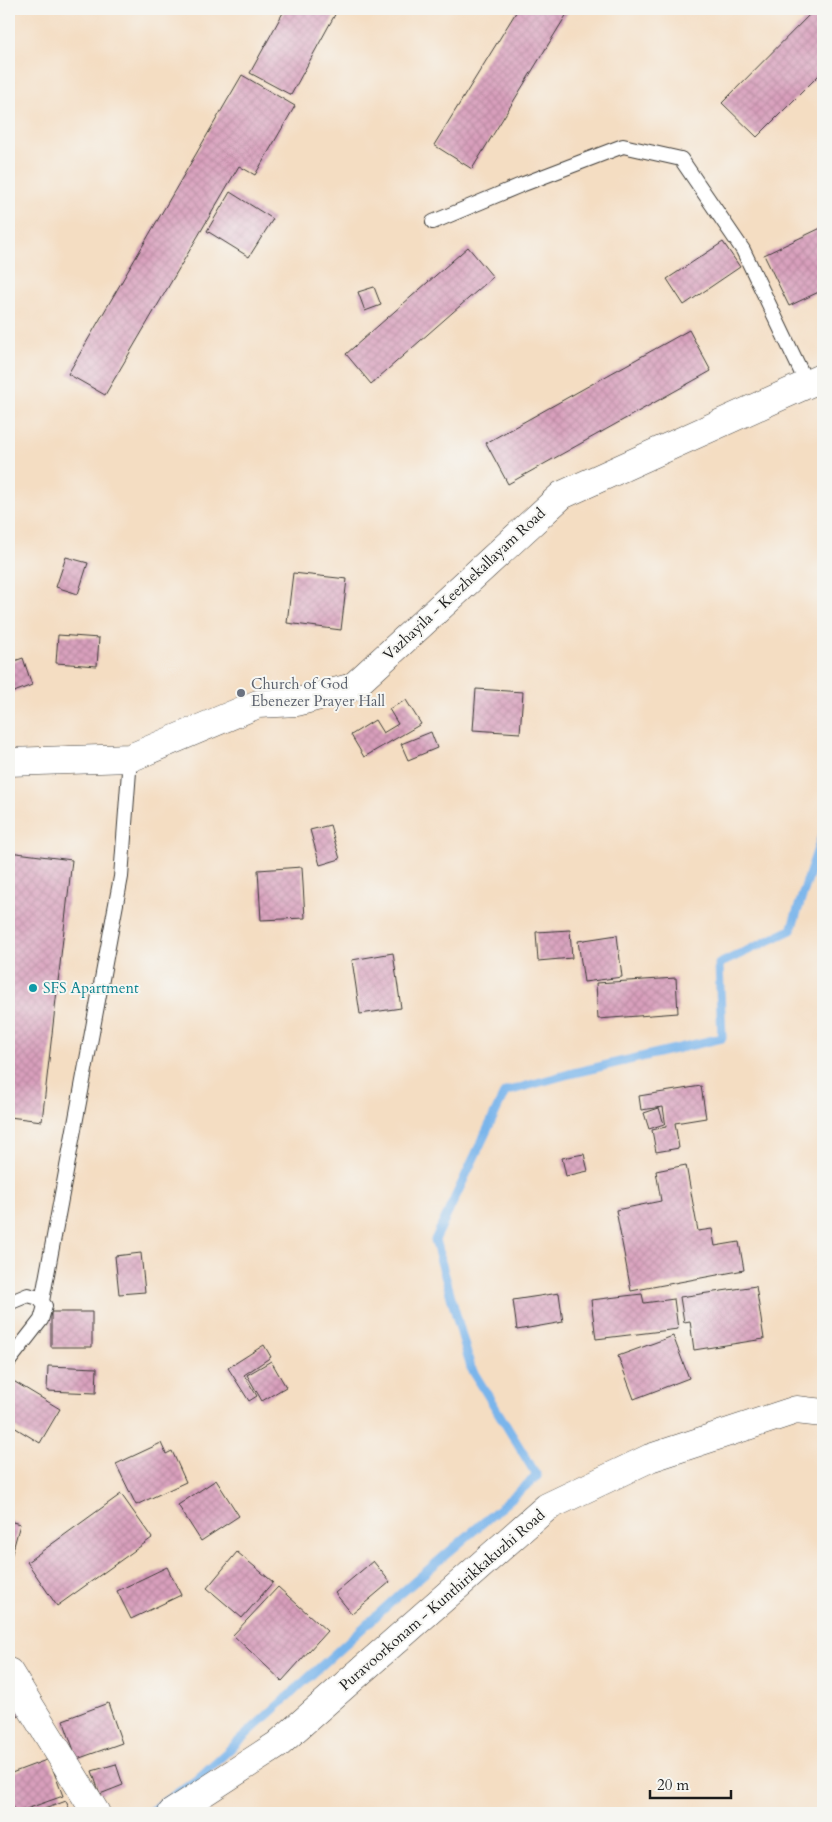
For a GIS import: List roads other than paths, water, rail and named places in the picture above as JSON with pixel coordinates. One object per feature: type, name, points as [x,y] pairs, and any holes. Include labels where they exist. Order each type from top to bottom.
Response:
[{"type":"street","name":"Vazhayila - Keezhekallayam Road","points":[[9,762],[130,758],[258,704],[297,702],[353,687],[562,494],[815,380]]},
{"type":"street","name":"Puravoorkonam - Kunthirikkakuzhi Road","points":[[172,1813],[277,1745],[547,1507],[650,1458],[796,1410],[823,1412]]},
{"type":"street","points":[[9,1672],[96,1813]]},
{"type":"lane","points":[[433,222],[521,185],[623,146],[680,159],[743,250],[815,380]]},
{"type":"lane","points":[[9,1360],[41,1320],[45,1310],[42,1301],[120,877],[130,758]]},
{"type":"lane","points":[[9,1303],[28,1295],[42,1301]]},
{"type":"waterway","points":[[148,1813],[195,1781],[398,1596],[537,1476],[471,1368],[435,1240],[505,1092],[569,1074],[722,1038],[719,964],[791,930],[823,833]]},
{"type":"place","name":"Church of God Ebenezer Prayer Hall","points":[[241,693]]},
{"type":"place","name":"SFS Apartment","points":[[33,988]]}]
